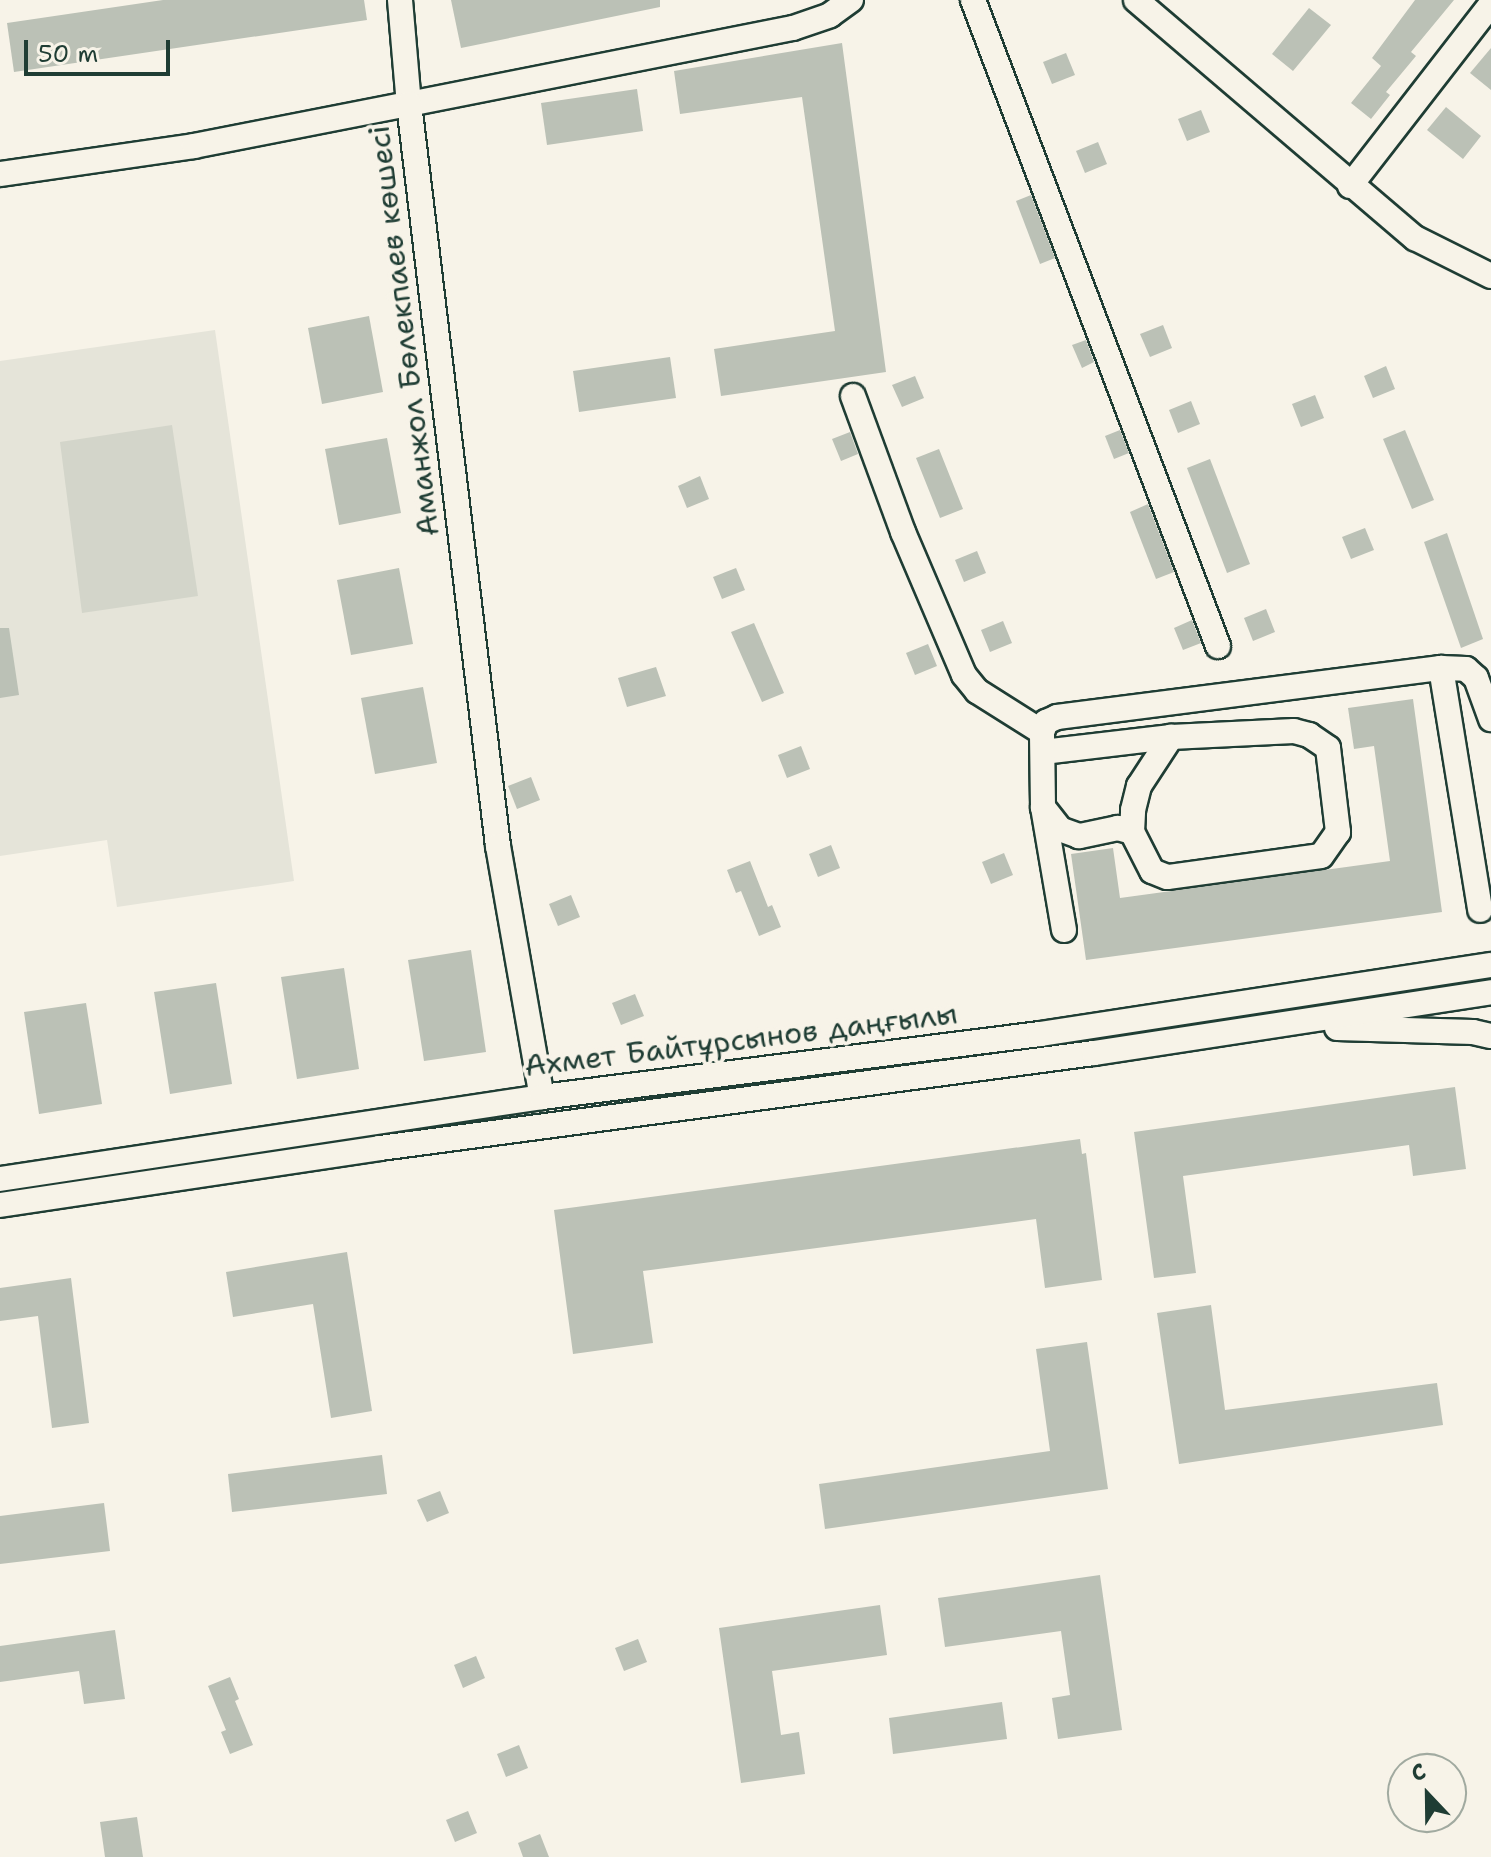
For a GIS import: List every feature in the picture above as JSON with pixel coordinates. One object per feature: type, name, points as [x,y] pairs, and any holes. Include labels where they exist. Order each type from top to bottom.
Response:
[{"type":"street","points":[[400,0],[409,104],[793,28],[830,15],[851,0]]},
{"type":"street","points":[[973,0],[1218,646]]},
{"type":"street","points":[[1149,4],[1350,186],[1415,238],[1491,276]]},
{"type":"street","points":[[1350,186],[1491,4]]},
{"type":"street","name":"Аманжол Бөлекпаев көшесі","points":[[0,174],[194,146],[409,104],[507,915],[542,1097]]},
{"type":"street","points":[[853,396],[903,532],[964,675],[977,691],[1042,742],[1294,731],[1309,735],[1328,748],[1338,832],[1321,856],[1167,877],[1152,871],[1132,832],[1139,786],[1171,737]]},
{"type":"street","points":[[1441,668],[1480,910]]},
{"type":"street","points":[[1064,930],[1043,807],[1042,742],[1046,722],[1057,717],[1441,668],[1466,669],[1476,678],[1491,719]]},
{"type":"street","points":[[1043,807],[1060,829],[1079,836],[1118,828],[1132,832]]},
{"type":"street","name":"Ахмет Байтұрсынов даңғылы","points":[[0,1179],[542,1097],[1040,1034],[1491,965]]},
{"type":"street","name":"Ахмет Байтұрсынов даңғылы","points":[[0,1205],[380,1148],[1315,1021],[1491,992]]},
{"type":"street","points":[[1315,1021],[1339,1029],[1473,1032],[1491,1036]]},
{"type":"street","points":[[73,1168],[76,1194]]},
{"type":"shaded area","points":[[215,330],[294,881],[117,907],[107,840],[0,856],[0,361]]},
{"type":"shaded area","points":[[172,425],[198,596],[82,613],[60,442]]},
{"type":"building","points":[[163,0],[364,0],[367,20],[14,72],[7,23]]},
{"type":"building","points":[[451,0],[660,0],[660,7],[461,48]]},
{"type":"building","points":[[1415,0],[1454,0],[1411,52],[1416,56],[1386,92],[1390,95],[1371,119],[1351,103],[1381,66],[1372,58]]},
{"type":"building","points":[[1309,8],[1331,25],[1293,71],[1272,54]]},
{"type":"building","points":[[842,43],[886,372],[721,396],[714,349],[835,331],[802,97],[680,114],[674,71]]},
{"type":"building","points":[[1491,48],[1491,90],[1470,73]]},
{"type":"building","points":[[1066,53],[1075,75],[1052,84],[1043,62]]},
{"type":"building","points":[[637,89],[643,131],[547,145],[541,103]]},
{"type":"building","points":[[1446,107],[1481,136],[1463,159],[1427,130]]},
{"type":"building","points":[[1201,110],[1210,132],[1187,141],[1178,119]]},
{"type":"building","points":[[1098,142],[1107,164],[1085,173],[1076,151]]},
{"type":"building","points":[[1031,195],[1055,258],[1040,264],[1016,201]]},
{"type":"building","points":[[369,316],[383,392],[322,404],[308,328]]},
{"type":"building","points":[[1163,325],[1172,348],[1150,357],[1140,334]]},
{"type":"building","points":[[1086,340],[1094,362],[1082,368],[1072,345]]},
{"type":"building","points":[[670,357],[676,398],[579,412],[573,371]]},
{"type":"building","points":[[1386,366],[1395,389],[1373,398],[1364,376]]},
{"type":"building","points":[[915,376],[924,398],[902,407],[892,385]]},
{"type":"building","points":[[1315,395],[1324,418],[1301,427],[1292,404]]},
{"type":"building","points":[[1191,401],[1200,424],[1178,433],[1169,410]]},
{"type":"building","points":[[1120,430],[1129,453],[1114,459],[1105,436]]},
{"type":"building","points":[[1405,430],[1434,500],[1412,509],[1383,439]]},
{"type":"building","points":[[850,432],[858,454],[841,461],[832,439]]},
{"type":"building","points":[[387,438],[401,513],[339,525],[325,449]]},
{"type":"building","points":[[939,449],[963,509],[940,518],[916,458]]},
{"type":"building","points":[[1210,459],[1250,564],[1227,573],[1187,468]]},
{"type":"building","points":[[700,476],[709,499],[687,508],[678,486]]},
{"type":"building","points":[[1148,504],[1174,572],[1156,579],[1130,512]]},
{"type":"building","points":[[1365,528],[1374,550],[1351,559],[1342,537]]},
{"type":"building","points":[[1447,533],[1483,639],[1461,648],[1424,542]]},
{"type":"building","points":[[977,551],[986,573],[964,582],[955,560]]},
{"type":"building","points":[[399,568],[413,644],[351,655],[337,580]]},
{"type":"building","points":[[736,568],[745,590],[722,599],[713,577]]},
{"type":"building","points":[[1266,609],[1275,632],[1253,641],[1244,618]]},
{"type":"building","points":[[1192,620],[1201,643],[1183,650],[1174,628]]},
{"type":"building","points":[[1003,621],[1012,643],[990,652],[981,630]]},
{"type":"building","points":[[754,623],[784,693],[762,702],[731,632]]},
{"type":"building","points":[[0,628],[9,628],[19,695],[0,698]]},
{"type":"building","points":[[928,644],[937,666],[915,675],[906,653]]},
{"type":"building","points":[[656,667],[666,696],[627,707],[618,678]]},
{"type":"building","points":[[423,687],[437,763],[375,774],[361,698]]},
{"type":"building","points":[[1413,699],[1442,912],[1086,960],[1071,854],[1113,848],[1120,898],[1390,861],[1374,746],[1354,749],[1348,708]]},
{"type":"building","points":[[801,746],[810,769],[787,778],[778,755]]},
{"type":"building","points":[[531,777],[540,800],[517,809],[508,786]]},
{"type":"building","points":[[831,845],[840,868],[818,877],[809,854]]},
{"type":"building","points":[[1004,853],[1013,875],[991,884],[982,862]]},
{"type":"building","points":[[750,861],[768,907],[772,905],[781,927],[759,936],[741,891],[736,893],[727,870]]},
{"type":"building","points":[[571,895],[580,917],[558,926],[549,904]]},
{"type":"building","points":[[471,950],[486,1052],[424,1061],[408,960]]},
{"type":"building","points":[[344,968],[359,1069],[297,1079],[281,977]]},
{"type":"building","points":[[216,983],[232,1084],[170,1094],[154,992]]},
{"type":"building","points":[[635,994],[644,1016],[621,1025],[612,1003]]},
{"type":"building","points":[[86,1003],[102,1104],[39,1114],[24,1012]]},
{"type":"building","points":[[1455,1087],[1466,1169],[1413,1176],[1409,1145],[1183,1176],[1196,1273],[1154,1278],[1134,1132]]},
{"type":"building","points":[[1080,1139],[1082,1154],[1086,1153],[1102,1280],[1045,1288],[1036,1219],[643,1271],[653,1343],[573,1354],[554,1210]]},
{"type":"building","points":[[347,1252],[372,1411],[331,1418],[313,1304],[233,1317],[226,1272]]},
{"type":"building","points":[[71,1278],[89,1423],[52,1428],[38,1316],[0,1321],[0,1288]]},
{"type":"building","points":[[1211,1305],[1225,1410],[1437,1383],[1443,1425],[1179,1464],[1157,1313]]},
{"type":"building","points":[[1087,1342],[1108,1489],[825,1529],[819,1484],[1050,1451],[1036,1349]]},
{"type":"building","points":[[382,1455],[387,1494],[232,1512],[228,1474]]},
{"type":"building","points":[[440,1491],[449,1513],[427,1522],[417,1500]]},
{"type":"building","points":[[104,1503],[110,1551],[0,1564],[0,1516]]},
{"type":"building","points":[[1100,1575],[1122,1730],[1058,1739],[1052,1698],[1070,1695],[1061,1631],[945,1647],[938,1598]]},
{"type":"building","points":[[880,1605],[887,1655],[772,1671],[781,1735],[799,1732],[805,1774],[741,1783],[719,1628]]},
{"type":"building","points":[[115,1630],[125,1699],[84,1704],[79,1671],[0,1682],[0,1646]]},
{"type":"building","points":[[638,1639],[647,1662],[624,1671],[615,1648]]},
{"type":"building","points":[[476,1656],[485,1678],[463,1688],[454,1665]]},
{"type":"building","points":[[230,1677],[239,1699],[235,1701],[253,1745],[230,1754],[221,1732],[226,1730],[208,1686]]},
{"type":"building","points":[[1002,1702],[1007,1739],[893,1754],[889,1718]]},
{"type":"building","points":[[519,1745],[528,1768],[506,1777],[497,1754]]},
{"type":"building","points":[[468,1811],[477,1833],[455,1842],[446,1820]]},
{"type":"building","points":[[137,1817],[143,1857],[105,1857],[100,1822]]},
{"type":"building","points":[[540,1834],[549,1857],[523,1857],[518,1843]]}]
